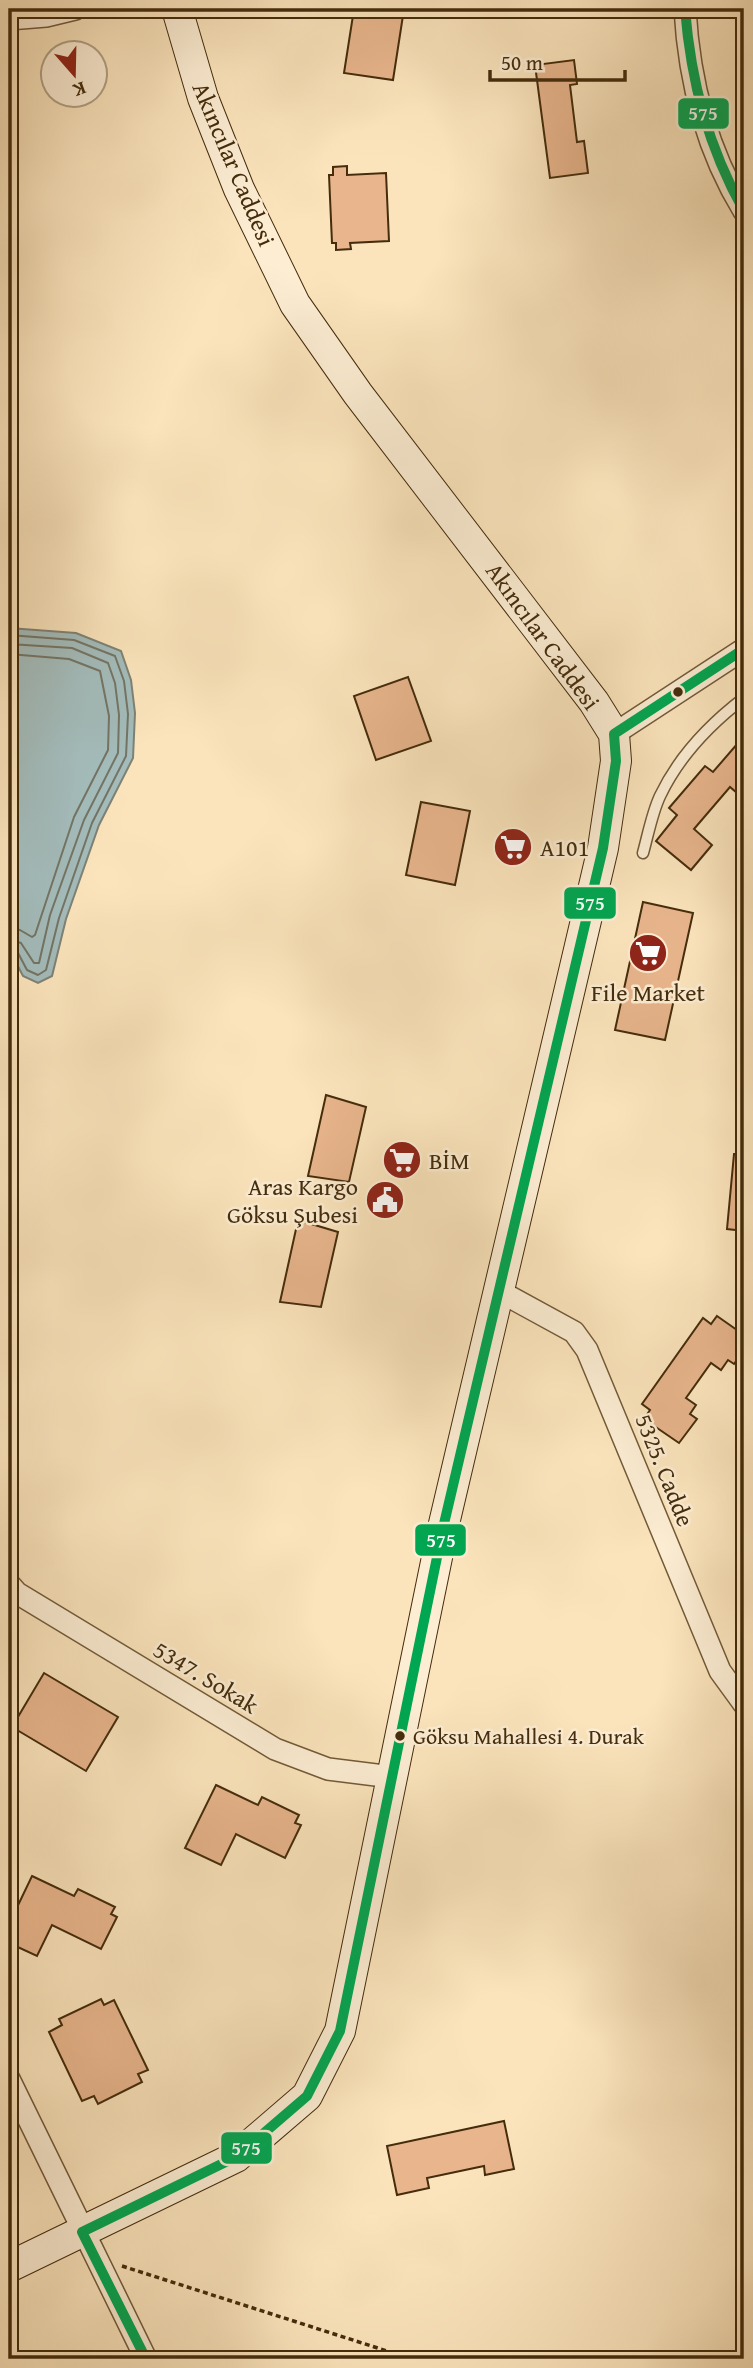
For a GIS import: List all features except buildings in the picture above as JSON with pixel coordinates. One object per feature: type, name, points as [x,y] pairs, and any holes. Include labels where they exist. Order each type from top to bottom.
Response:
[{"type":"street","points":[[9,19],[46,16],[75,9]]},
{"type":"street","name":"Akıncılar Caddesi","points":[[9,2267],[89,2245],[236,2157],[307,2096],[340,2031],[443,1528],[603,848],[616,761],[614,734],[555,647],[358,394],[295,304],[239,189],[203,98],[177,9]]},
{"type":"street","points":[[685,9],[687,48],[700,114],[710,144],[744,211]]},
{"type":"street","points":[[614,734],[744,649]]},
{"type":"street","name":"5325. Cadde","points":[[499,1291],[574,1332],[587,1350],[720,1671],[744,1704]]},
{"type":"street","name":"5347. Sokak","points":[[9,1584],[17,1593],[74,1629],[275,1749],[328,1769],[392,1777]]},
{"type":"street","points":[[9,2079],[146,2359]]},
{"type":"lane","points":[[643,853],[660,796],[684,759],[716,719],[744,698]]},
{"type":"path","points":[[89,2245],[412,2359]]},
{"type":"water","points":[[9,628],[76,633],[121,651],[131,680],[135,713],[133,758],[99,825],[66,919],[52,976],[38,983],[23,976],[9,949]]},
{"type":"transit line","name":"575","points":[[685,9],[692,62],[703,113],[720,163],[744,211]]},
{"type":"transit line","name":"575","points":[[146,2359],[82,2232],[236,2157],[307,2096],[340,2031],[443,1528],[603,848],[616,761],[614,734],[744,649]]},
{"type":"place","name":"A101","points":[[513,847]]},
{"type":"place","name":"File Market","points":[[648,953]]},
{"type":"place","name":"BİM","points":[[402,1160]]},
{"type":"place","name":"Aras Kargo Göksu Şubesi","points":[[385,1200]]},
{"type":"place","name":"Göksu Mahallesi 4. Durak","points":[[400,1736]]}]
